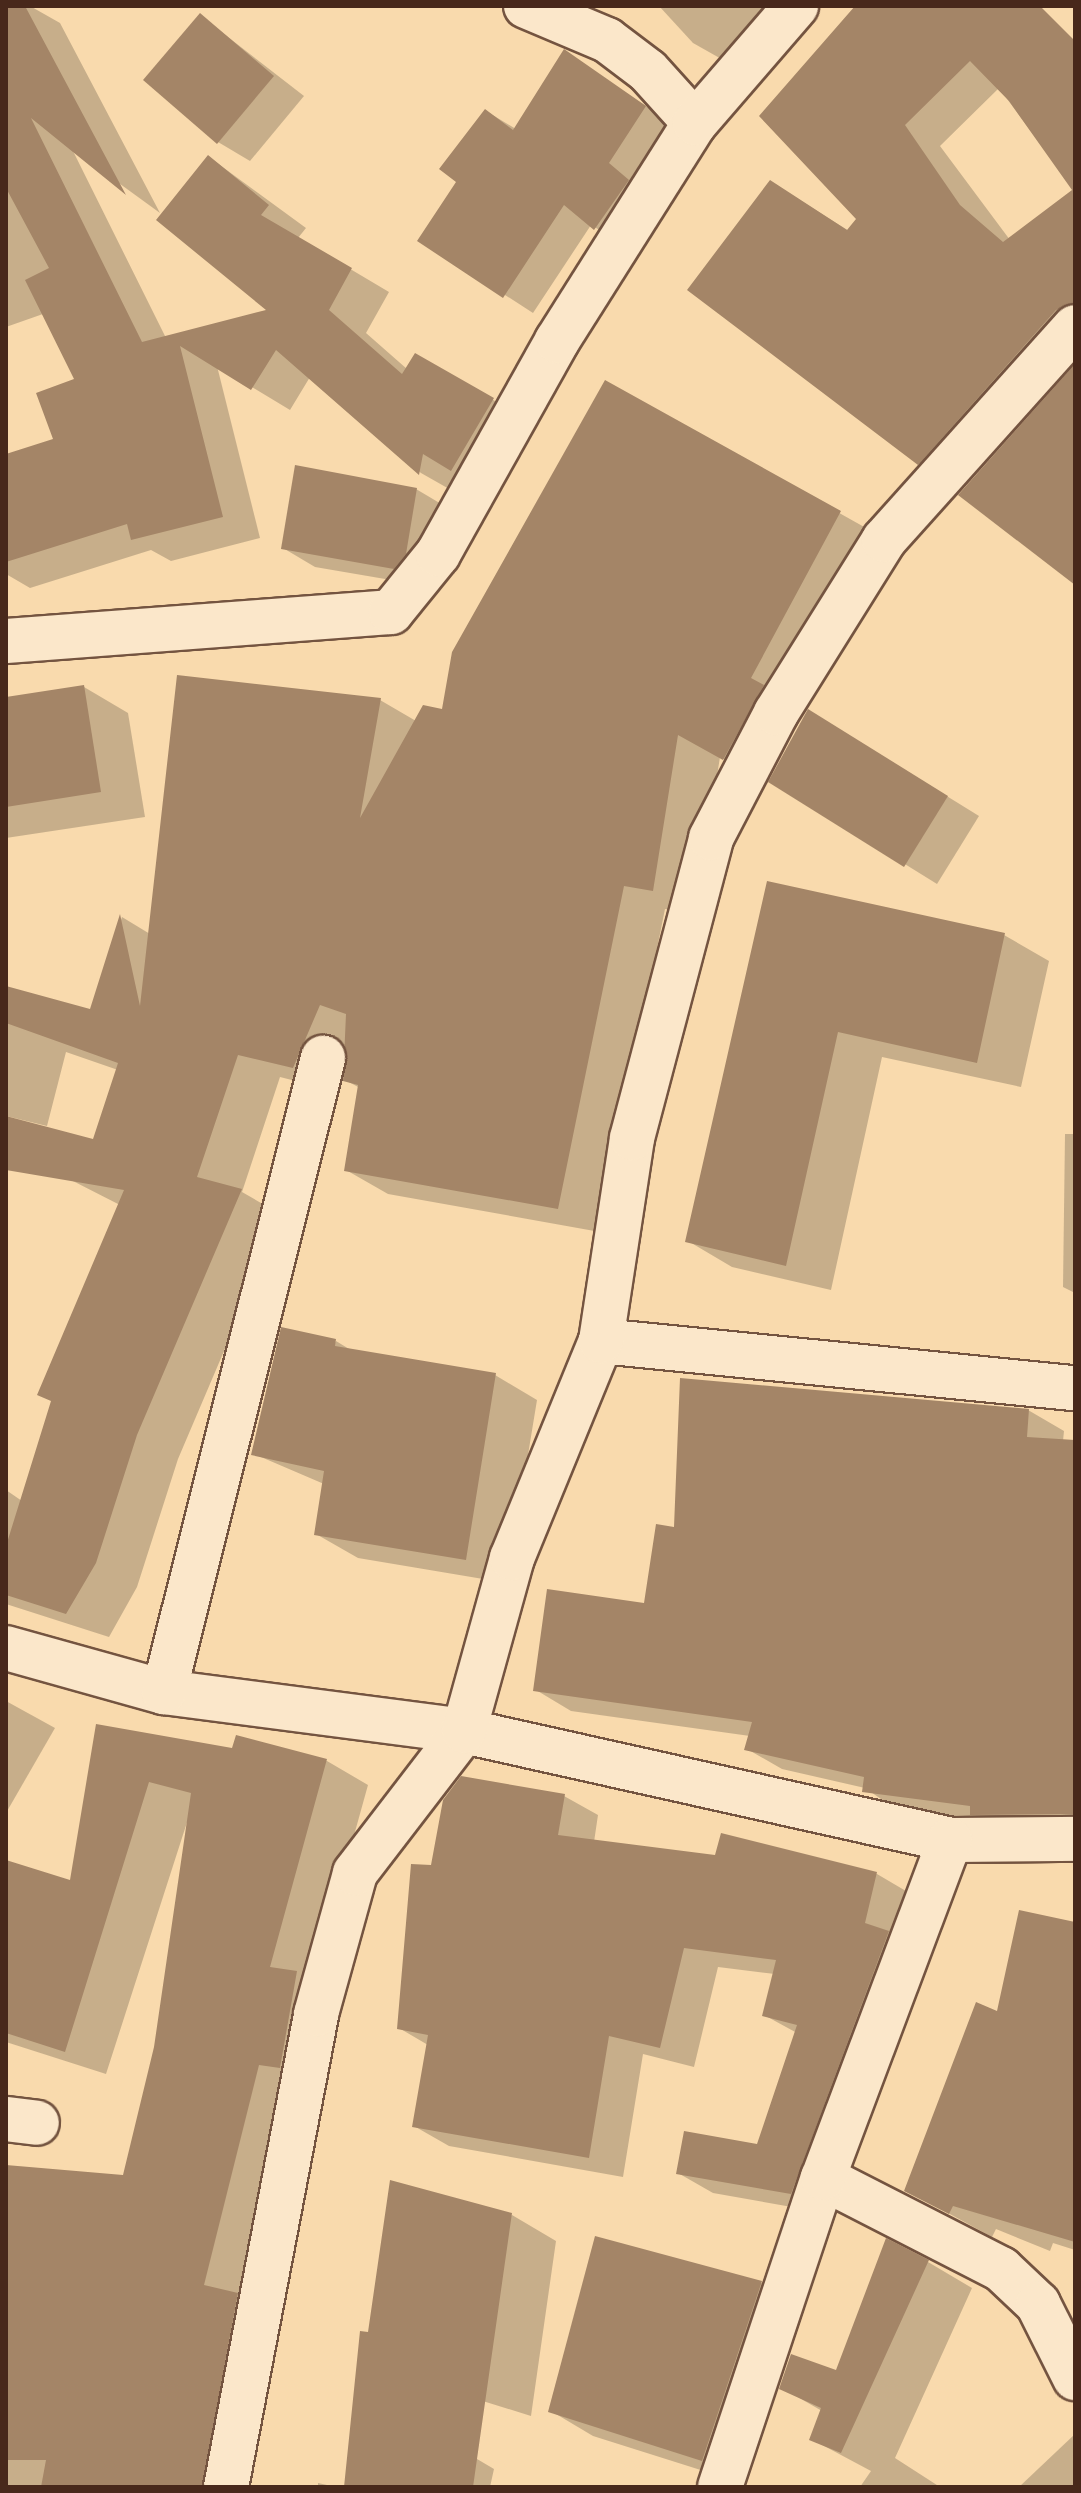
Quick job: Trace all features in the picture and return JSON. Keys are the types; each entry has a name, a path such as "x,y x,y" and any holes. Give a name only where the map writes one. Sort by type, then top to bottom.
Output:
{"street":[{"path":"526,6 607,40 648,71 695,123"},
{"path":"6,641 391,612 438,554 557,341 695,123 796,6"},
{"path":"226,2487 316,2014 355,1873 464,1731 512,1558 601,1341 632,1138 711,838 776,713 884,540 1075,327"},
{"path":"164,1692 323,1058"},
{"path":"601,1341 1075,1388"},
{"path":"6,1648 164,1692 464,1731 950,1840 1075,1839"},
{"path":"720,2487 823,2178 950,1840"},
{"path":"823,2178 1001,2269 1038,2304 1075,2378"}],"building":[{"path":"6,6 25,6 126,195 31,118 142,342 266,310 156,220 208,155 269,205 261,215 352,268 329,310 402,374 415,353 494,398 451,471 423,454 419,475 276,350 251,390 180,346 223,517 131,540 127,524 6,562 6,454 53,439 36,393 74,379 25,280 49,268 6,188"},
{"path":"855,6 1040,6 1075,41 1075,303 1056,310 918,465 687,290 770,180 847,230 856,219 759,116","holes":["970,61 1009,101 1072,190 1003,242 960,205 905,125"]},
{"path":"200,13 274,76 217,144 143,80"},
{"path":"564,49 646,106 609,163 629,180 594,230 564,205 503,298 417,241 456,182 439,169 485,109 513,130"},
{"path":"1075,364 1075,585 958,495"},
{"path":"605,380 841,511 751,678 764,685 723,760 678,735 653,891 624,886 558,1209 344,1171 358,1085 343,1081 346,1014 320,1005 293,1068 238,1055 197,1177 242,1189 137,1435 96,1563 66,1614 6,1595 6,1546 51,1401 37,1395 124,1190 6,1170 6,1116 93,1139 118,1063 6,1023 6,986 90,1009 120,914 140,1006 177,675 381,698 360,818 423,705 442,709 452,652"},
{"path":"295,465 417,488 406,554 394,569 281,549"},
{"path":"84,685 101,792 6,807 6,697"},
{"path":"808,709 948,796 904,867 768,782"},
{"path":"767,881 1005,933 977,1063 838,1032 786,1266 685,1242"},
{"path":"281,1327 336,1339 335,1346 496,1373 466,1560 314,1535 324,1471 251,1455"},
{"path":"680,1378 1029,1409 1027,1437 1075,1440 1075,1814 970,1815 970,1806 862,1792 864,1777 744,1750 752,1722 533,1691 547,1589 644,1603 656,1524 674,1527"},
{"path":"96,1724 232,1748 236,1735 327,1759 270,1967 297,1971 280,2068 259,2065 204,2285 238,2293 202,2487 41,2487 46,2460 6,2460 6,2165 123,2175 154,2047 191,1793 149,1782 65,2052 6,2033 6,1860 70,1880"},
{"path":"461,1776 565,1794 558,1835 715,1855 721,1833 877,1872 865,1923 889,1931 791,2194 676,2174 684,2131 757,2144 797,2025 762,2016 776,1960 684,1948 660,2048 609,2036 589,2158 412,2127 428,2035 397,2029 411,1864 431,1865 443,1800"},
{"path":"1019,1910 1075,1922 1075,2242 953,2206 949,2214 904,2191 976,2002 997,2011"},
{"path":"390,2180 512,2213 473,2487 344,2487 360,2331 368,2332"},
{"path":"595,2236 762,2281 702,2461 548,2412"},
{"path":"886,2238 929,2260 841,2453 809,2440 821,2408 779,2389 791,2354 836,2370"}]}
